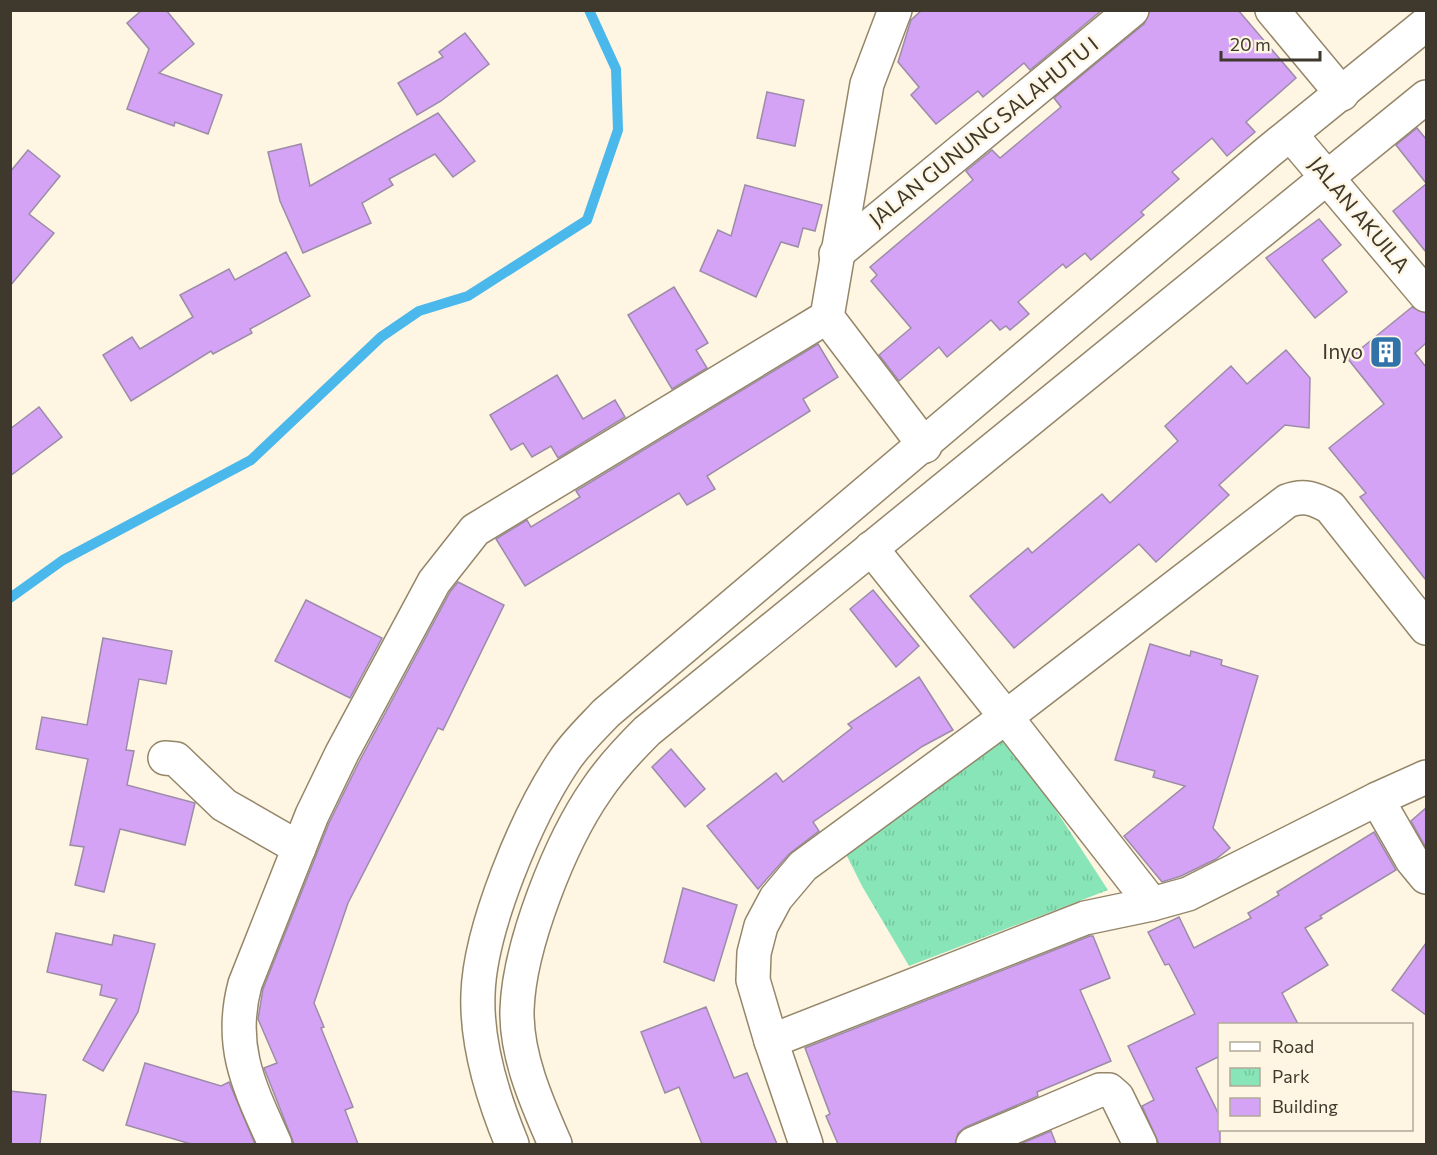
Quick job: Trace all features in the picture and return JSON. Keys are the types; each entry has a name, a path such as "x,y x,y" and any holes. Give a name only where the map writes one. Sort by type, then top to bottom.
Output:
{"street":[{"path":"896,10 867,84 827,317 925,446"},
{"name":"JALAN GUNUNG SALAHUTU I","path":"836,254 1132,10"},
{"path":"1272,10 1342,94"},
{"path":"512,1144 498,1111 484,1054 478,994 490,924 537,807 564,760 606,713 1291,135 1426,24"},
{"path":"555,1144 535,1096 523,1054 517,1011 522,964 537,915 573,830 596,789 647,731 1426,97"},
{"name":"JALAN AKUILA","path":"1291,135 1426,295"},
{"path":"275,1144 241,1060 238,1034 239,1007 245,984 298,848 342,753 434,582 475,531 827,317"},
{"path":"806,1144 753,980 754,953 761,926 776,898 803,866 1006,717 1295,497 1316,500 1330,507 1426,628"},
{"path":"871,548 1152,904"},
{"path":"778,567 807,601"},
{"path":"165,758 176,759 224,805 298,848"},
{"path":"771,1041 1084,918 1188,894 1426,777"},
{"path":"1377,800 1412,860 1426,877"},
{"path":"973,1144 1100,1090 1109,1090 1118,1097 1140,1144"}],"green space":[{"path":"1001,726 1108,890 909,966 862,886 843,848"}],"building":[{"path":"142,10 166,10 194,44 159,73 222,95 208,134 175,122 174,126 127,109 149,49 127,23"},
{"path":"922,10 1102,10 1030,70 1024,63 983,97 978,91 936,124 911,95 919,87 898,62 911,20"},
{"path":"1150,10 1238,10 1296,78 1246,122 1255,132 1227,156 1212,138 1172,172 1179,179 1141,212 1144,215 1091,260 1085,253 1066,268 1063,264 1018,302 1029,314 1010,330 1006,326 1000,330 991,320 947,357 939,347 899,381 879,355 911,328 871,281 877,275 870,267 973,180 966,171 992,150 1000,158 1061,107 1054,98 1144,24"},
{"path":"465,33 489,64 441,101 417,115 398,83 443,57 439,52"},
{"path":"767,92 804,100 795,146 757,138"},
{"path":"438,113 475,161 453,177 435,154 389,179 393,185 362,203 371,223 303,253 280,201 268,152 301,144 310,186"},
{"path":"1417,128 1426,139 1426,183 1396,145"},
{"path":"28,150 60,176 29,214 54,233 10,286 10,172"},
{"path":"1426,184 1426,252 1393,211"},
{"path":"745,185 822,205 815,231 803,228 798,247 781,242 756,297 700,271 718,230 731,236"},
{"path":"1319,219 1341,245 1322,260 1347,292 1315,318 1266,258"},
{"path":"286,252 310,296 250,329 252,333 213,354 211,351 131,401 103,355 132,337 140,349 193,317 180,295 229,269 235,280"},
{"path":"674,287 708,343 696,350 707,368 672,389 628,315"},
{"path":"1412,307 1426,313 1426,343 1415,353 1426,367 1426,580 1360,497 1366,493 1329,448 1384,404 1348,359"},
{"path":"818,344 838,377 803,399 810,411 707,476 715,489 687,505 679,493 525,586 496,539 527,520 531,527 580,497 576,491"},
{"path":"1286,350 1310,378 1309,428 1285,425 1219,485 1229,495 1156,562 1139,544 1014,648 970,596 1028,548 1032,553 1102,494 1110,503 1178,441 1165,426 1231,366 1247,384"},
{"path":"557,375 583,419 615,400 625,417 558,458 551,446 532,457 523,443 511,450 490,415"},
{"path":"39,407 62,437 10,476 10,429"},
{"path":"458,582 504,605 443,730 438,728 348,903 314,1003 324,1027 321,1028 353,1107 345,1110 358,1144 294,1144 264,1068 277,1063 258,1019 263,989 329,823 359,762 450,592"},
{"path":"873,590 919,646 896,667 850,609"},
{"path":"306,600 382,638 350,698 275,661"},
{"path":"103,638 172,651 166,684 139,679 126,750 134,751 127,785 195,803 185,845 120,829 104,892 75,885 84,847 70,845 88,759 36,749 42,717 87,725"},
{"path":"1150,644 1190,656 1191,651 1222,660 1221,665 1258,676 1213,828 1230,848 1216,859 1181,876 1162,882 1124,836 1185,786 1153,777 1155,771 1115,760"},
{"path":"919,677 953,730 923,746 813,822 819,831 789,854 758,889 707,826 776,773 783,782 852,728 848,724"},
{"path":"671,749 705,789 685,807 652,767"},
{"path":"1426,808 1426,848 1411,821"},
{"path":"1374,832 1396,870 1320,916 1322,918 1305,928 1328,965 1282,993 1297,1023 1218,1023 1218,1057 1196,1068 1218,1113 1220,1144 1159,1144 1142,1106 1154,1100 1128,1046 1195,1014 1169,964 1165,965 1148,932 1179,917 1194,948 1251,918 1248,913 1279,895 1277,892"},
{"path":"683,888 737,905 714,981 664,962"},
{"path":"56,933 112,945 114,935 155,944 138,1012 103,1071 83,1060 117,999 100,995 102,985 47,972"},
{"path":"1093,936 1110,978 1080,990 1111,1061 1037,1092 1038,1096 966,1127 958,1133 955,1144 838,1144 826,1116 830,1114 805,1048"},
{"path":"1426,943 1426,1015 1392,990"},
{"path":"706,1007 734,1078 747,1073 777,1144 702,1144 679,1087 665,1093 641,1032"},
{"path":"145,1063 221,1086 229,1082 255,1144 191,1144 126,1125"},
{"path":"10,1091 46,1095 40,1144 10,1144"},
{"path":"1051,1131 1056,1144 1020,1144"}],"waterway":[{"path":"10,598 63,560 251,460 381,337 419,311 468,296 587,220 618,130 616,69 589,10"}],"place":[{"name":"Inyo","path":"1386,352"}]}
